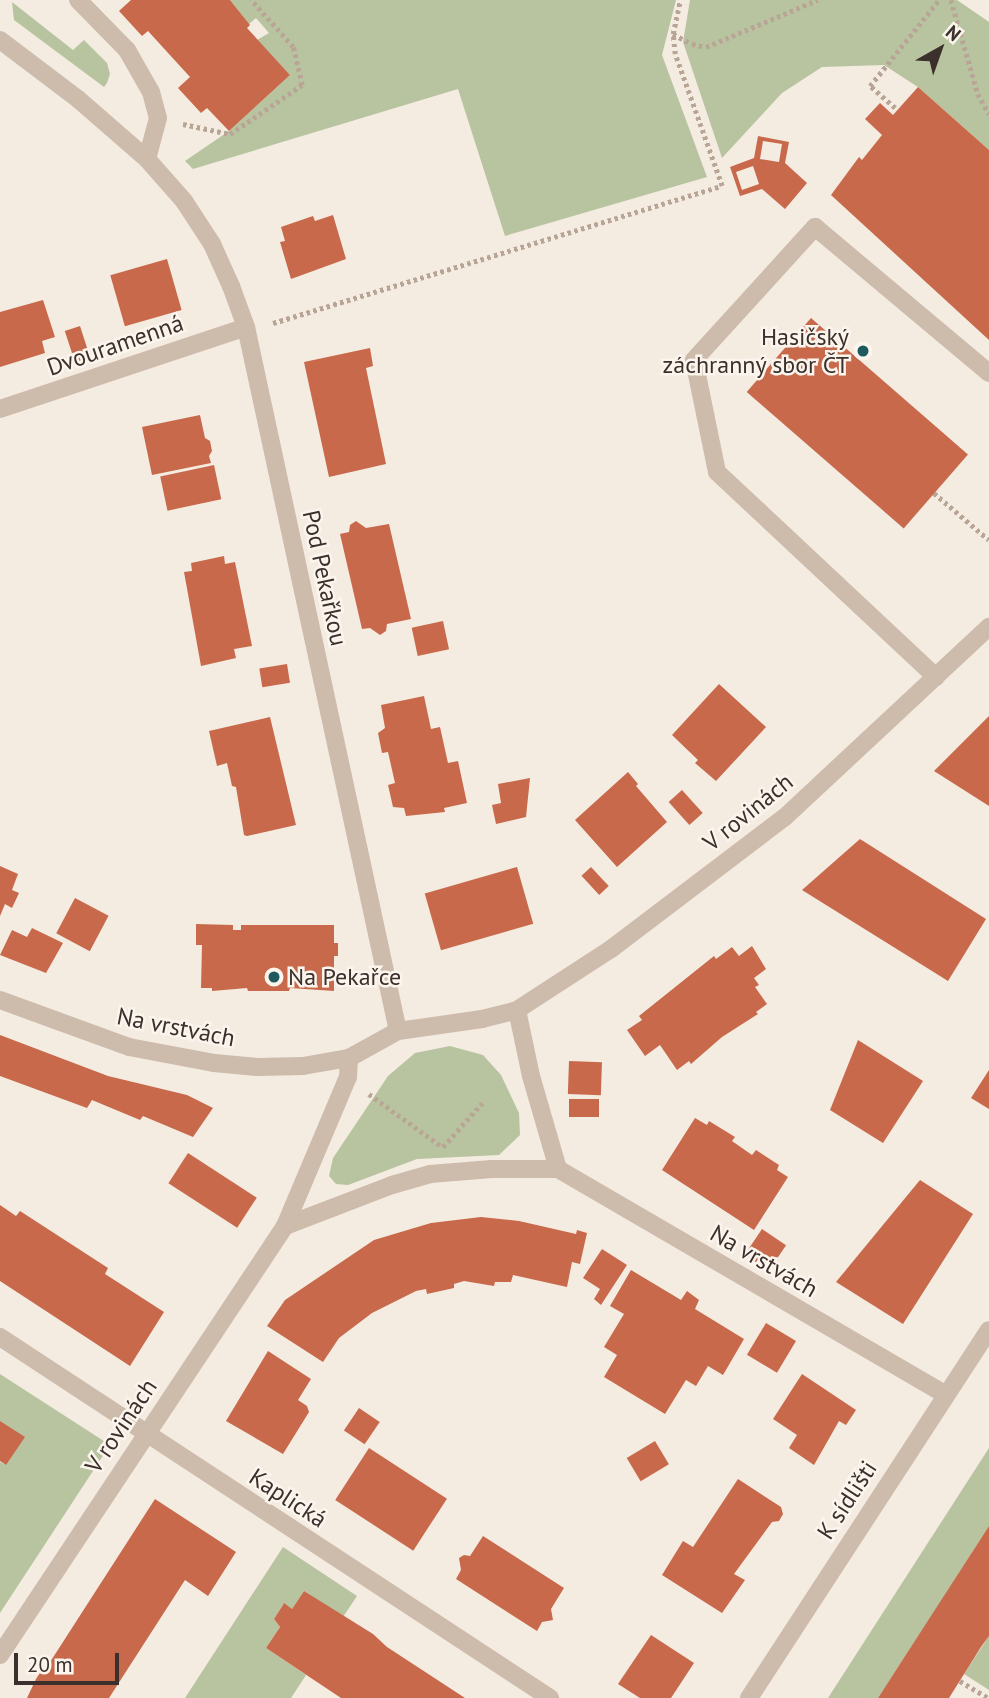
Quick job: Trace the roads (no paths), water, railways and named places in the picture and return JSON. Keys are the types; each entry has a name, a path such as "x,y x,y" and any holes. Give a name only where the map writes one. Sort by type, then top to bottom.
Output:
{"street":[{"path":"78,0 127,50 151,92 158,118 147,159"},
{"name":"Pod Pekařkou","path":"0,40 78,99 147,159 184,201 212,244 246,327 398,1031"},
{"path":"936,677 717,472 694,360 815,227 989,373"},
{"name":"Dvouramenná","path":"0,409 246,327"},
{"name":"V rovinách","path":"0,1656 285,1226 345,1085 349,1058 398,1031 482,1019 517,1010 611,949 785,817 989,628"},
{"name":"Na vrstvách","path":"0,1000 129,1047 214,1063 303,1066 349,1058"},
{"path":"285,1226 392,1185 430,1174 558,1169 531,1076 517,1010"},
{"name":"Na vrstvách","path":"558,1169 945,1394"},
{"name":"K sídlišti","path":"749,1698 945,1394 989,1331"},
{"name":"Kaplická","path":"0,1337 550,1698"}],"place":[{"name":"Hasičský záchranný sbor ČT","path":"863,351"},
{"name":"Na Pekařce","path":"274,977"}]}
